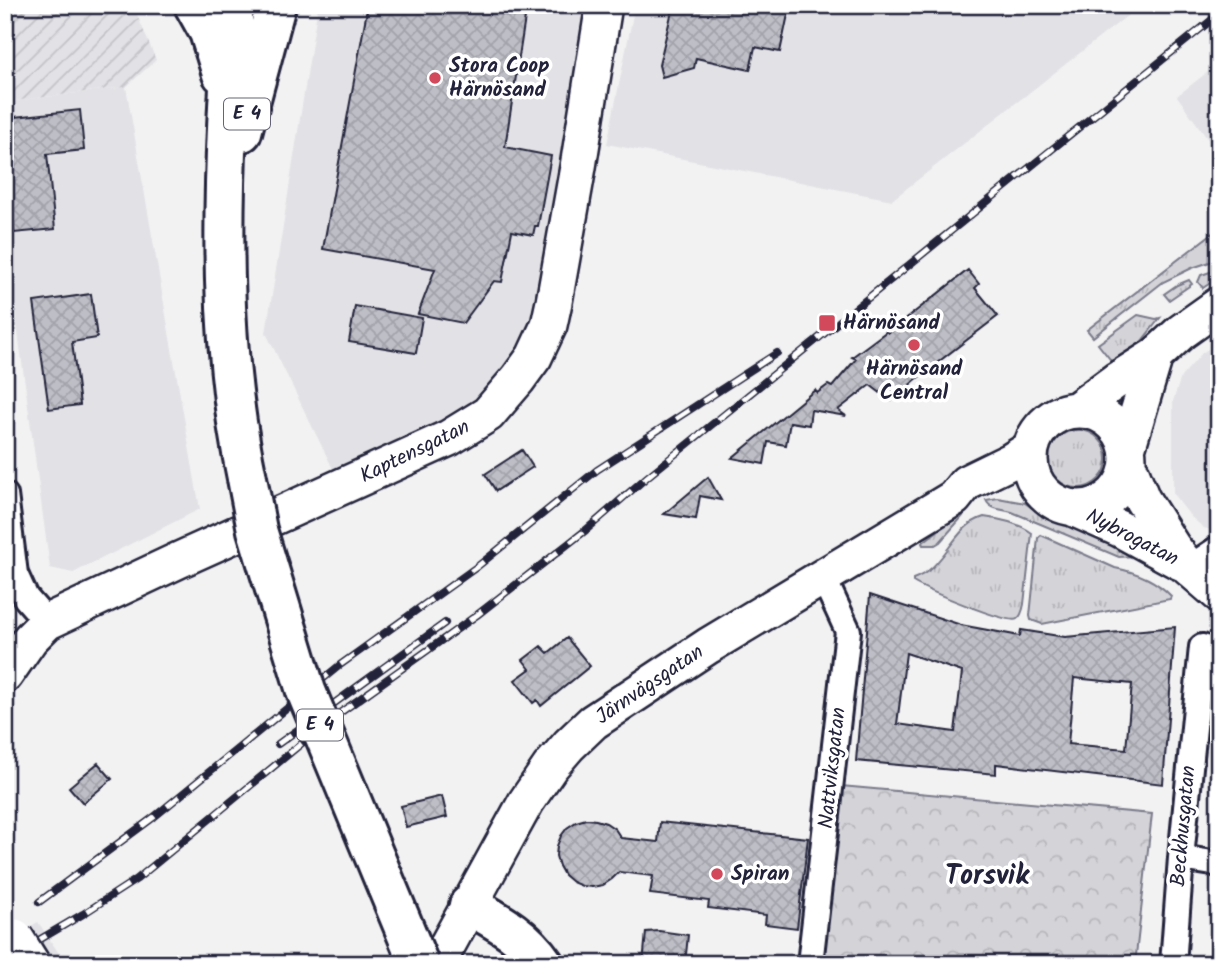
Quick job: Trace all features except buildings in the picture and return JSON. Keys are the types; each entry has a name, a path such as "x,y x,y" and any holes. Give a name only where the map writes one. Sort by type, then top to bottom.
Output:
{"highway":[{"name":"E 4","path":"194,5 215,47 228,97"},
{"name":"E 4","path":"234,5 228,97 224,254 231,381 240,446 257,530 306,691 419,964"},
{"name":"E 4","path":"224,201 276,5"},
{"path":"469,905 526,942 544,964"}],"main road":[{"name":"Kaptensgatan","path":"5,675 30,639 47,622 449,438 488,414 534,357 549,325 604,5"},
{"path":"1076,410 1156,356 1181,332 1219,305"},
{"path":"1128,456 1122,436 1114,424 1090,411 1076,410 1060,413 1046,421 1036,434 1030,449 1029,465 1038,488 1061,505 1075,509 1090,507 1104,501 1116,491 1124,479 1156,356"},
{"name":"Järnvägsgatan","path":"437,964 526,802 550,767 593,722 708,646 954,498 966,483 1012,461 1030,449"},
{"name":"Nybrogatan","path":"1128,456 1142,499 1173,548 1189,568 1219,594"},
{"name":"Järnvägsgatan","path":"954,498 1016,488 1038,488"},
{"name":"Nybrogatan","path":"1075,509 1120,528 1189,568"}],"street":[{"path":"5,495 15,575 26,598 47,622"},
{"path":"1189,568 1219,548"},
{"name":"Nattviksgatan","path":"810,964 848,631 823,577"},
{"name":"Beckhusgatan","path":"1173,964 1202,647"},
{"path":"1181,858 1219,864"}],"shaded area":[{"path":"5,5 133,5 156,60 126,87 5,102"},
{"path":"318,5 587,5 530,324 483,400 334,471 266,333"},
{"path":"635,5 1141,5 892,200 607,144"},
{"path":"1219,63 1219,155 1177,96"},
{"path":"126,87 200,509 73,573 50,568 5,237 5,102"},
{"path":"1219,342 1219,528 1214,531 1204,528 1191,517 1173,494 1173,401 1181,377 1202,353"},
{"path":"38,922 66,964 5,964 5,941"}],"green space":[{"path":"1219,228 1219,259 1163,282 1093,337 1087,330"},
{"path":"1219,269 1219,277 1203,288 1198,282 1201,275"},
{"path":"1189,280 1192,284 1169,300 1164,294 1177,285"},
{"path":"1138,315 1160,318 1117,368 1098,344"},
{"path":"1078,430 1099,438 1107,459 1099,480 1078,488 1057,480 1049,459 1057,438"},
{"path":"998,498 1025,503 1044,516 1116,541 1137,556 1119,557 1012,512 993,507 986,500"},
{"path":"962,512 963,516 940,542 923,545 922,543"},
{"path":"984,517 1009,522 1032,533 1024,604 1017,619 983,612 913,582 913,579 935,564 960,533"},
{"path":"1041,535 1115,568 1145,577 1165,590 1171,596 1170,599 1042,624 1031,620 1038,538"},
{"path":"841,786 1152,814 1135,964 821,964"}],"railway":[{"path":"5,960 137,879 330,720 477,615 586,530 647,477 1219,14"},
{"path":"39,902 154,817 340,665 478,566 597,470 777,353"},
{"path":"278,744 445,623"}],"place":[{"name":"Stora Coop Härnösand","path":"435,78"},
{"name":"Härnösand","path":"827,323"},
{"name":"Härnösand Central","path":"914,345"},
{"name":"Spiran","path":"717,874"}],"district":[{"name":"Torsvik","path":"987,876"}]}
